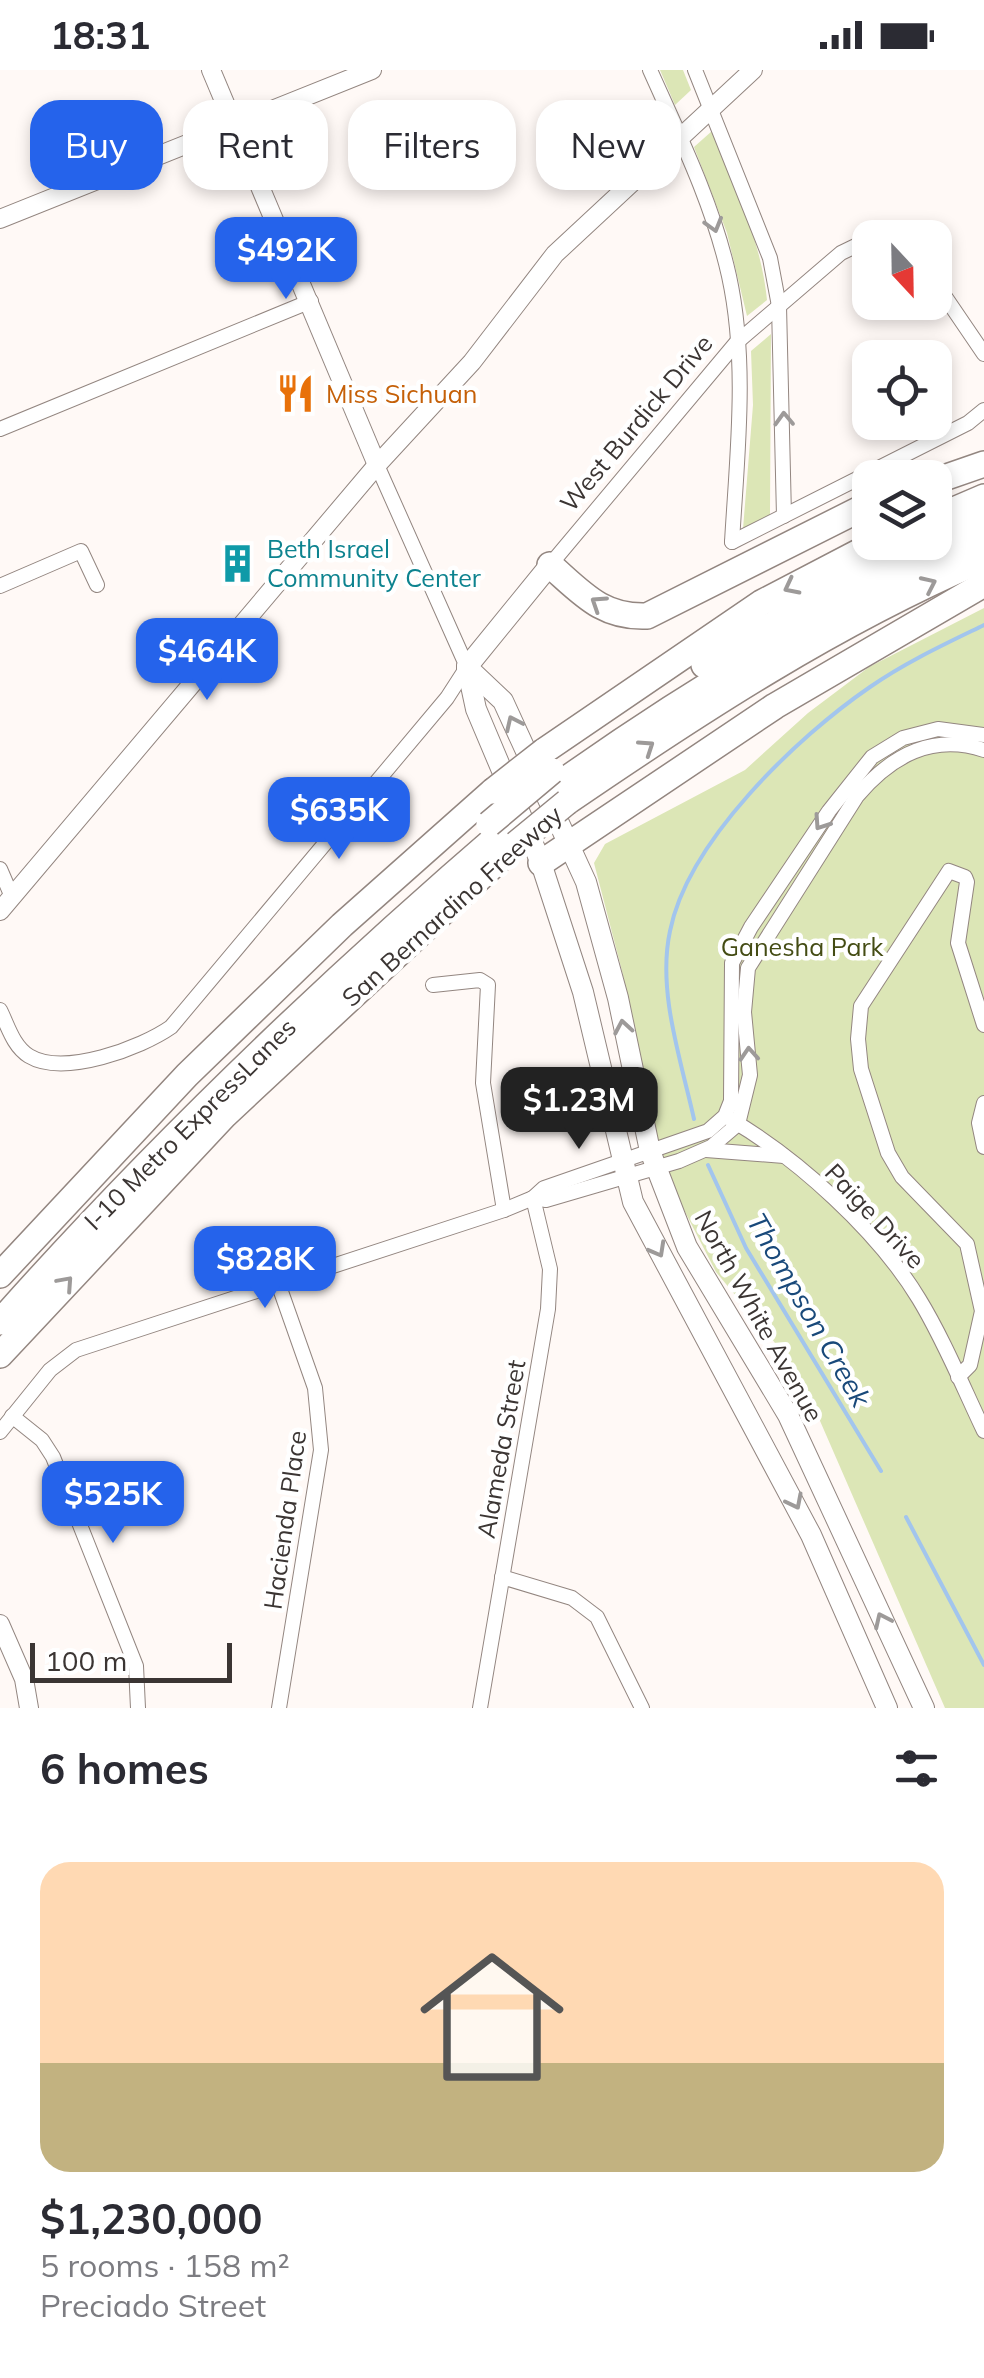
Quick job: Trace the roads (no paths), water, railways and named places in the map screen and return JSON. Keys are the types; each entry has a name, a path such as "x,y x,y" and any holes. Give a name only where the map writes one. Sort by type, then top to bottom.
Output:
{"highway":[{"path":"952,475 984,464"},
{"path":"952,511 984,497"},
{"path":"550,565 594,603 621,618 647,616 852,513"},
{"path":"952,532 984,518"},
{"path":"555,777 778,639 984,536"},
{"name":"San Bernardino Freeway","path":"0,1355 226,1115 555,777 760,603 852,555"},
{"path":"555,777 742,640 893,560"},
{"name":"San Bernardino Freeway","path":"0,1275 186,1076 342,925 493,791 555,777 687,720 898,598 984,560"},
{"path":"541,862 775,706 984,584"},
{"name":"I-10 Metro ExpressLanes","path":"0,1298 119,1170 292,998 440,862 505,831"},
{"name":"I-10 Metro ExpressLanes","path":"0,1322 203,1107 376,940 505,831"}],"main road":[{"name":"West Burdick Drive","path":"467,667 550,565"},
{"name":"North White Avenue","path":"467,667 503,701 586,882 618,998 652,1159 687,1247 788,1415 924,1708"},
{"path":"467,667 476,709 541,862 583,992 633,1202 811,1535 887,1708"}],"street":[{"path":"211,70 224,100"},
{"path":"296,100 372,70"},
{"path":"650,70 663,100"},
{"path":"695,70 770,258 779,306 784,516"},
{"path":"681,137 753,70"},
{"path":"681,140 704,194 729,278 741,394 732,542 968,424 984,410"},
{"path":"0,220 183,145"},
{"path":"0,1010 17,1046 46,1061 98,1058 125,1050 171,1027 447,698 467,667 263,190"},
{"path":"6,904 377,464 472,362 556,254 624,190"},
{"name":"West Burdick Drive","path":"550,565 736,343 840,253 852,248"},
{"path":"0,430 311,302"},
{"path":"952,307 984,354"},
{"path":"0,586 81,551 97,585"},
{"path":"731,1120 732,963 751,927 829,810 872,757 903,738 938,728 984,735"},
{"path":"705,1150 731,1120 750,1075 744,1012 753,956 857,796 888,763 915,751 948,742 984,750"},
{"path":"0,869 6,904"},
{"path":"958,1377 970,1365 982,1312 967,1244 902,1177 888,1153 862,1069 858,1038 861,1006 949,872 964,876 967,882 958,944 984,1026"},
{"path":"433,985 480,980 488,985 483,1082 504,1210"},
{"path":"984,1103 979,1123 984,1148"},
{"path":"0,1432 50,1370 76,1350 504,1210 533,1198 544,1188 652,1159 731,1120"},
{"name":"Paige Drive","path":"731,1120 785,1156 880,1248 909,1285 984,1431"},
{"path":"652,1159 705,1150 785,1156"},
{"name":"Alameda Street","path":"480,1708 548,1309 550,1269 533,1198"},
{"name":"Hacienda Place","path":"278,1283 322,1420 321,1450 279,1708"},
{"path":"12,1416 42,1440 52,1457 136,1666 138,1708"},
{"path":"502,1578 572,1598 596,1616 642,1708"},
{"path":"0,1624 24,1678 29,1708"}],"waterway":[{"path":"694,1119 672,1025 666,977 670,931 681,897 699,862 749,794 841,708 884,678 984,625"},
{"name":"Thompson Creek","path":"708,1165 746,1248 881,1471"},
{"name":"Thompson Creek","path":"906,1517 984,1665"}],"place":[{"name":"Miss Sichuan","path":"296,394"},
{"name":"Beth Israel Community Center","path":"237,563"}],"park label":[{"name":"Ganesha Park","path":"802,947"}]}
